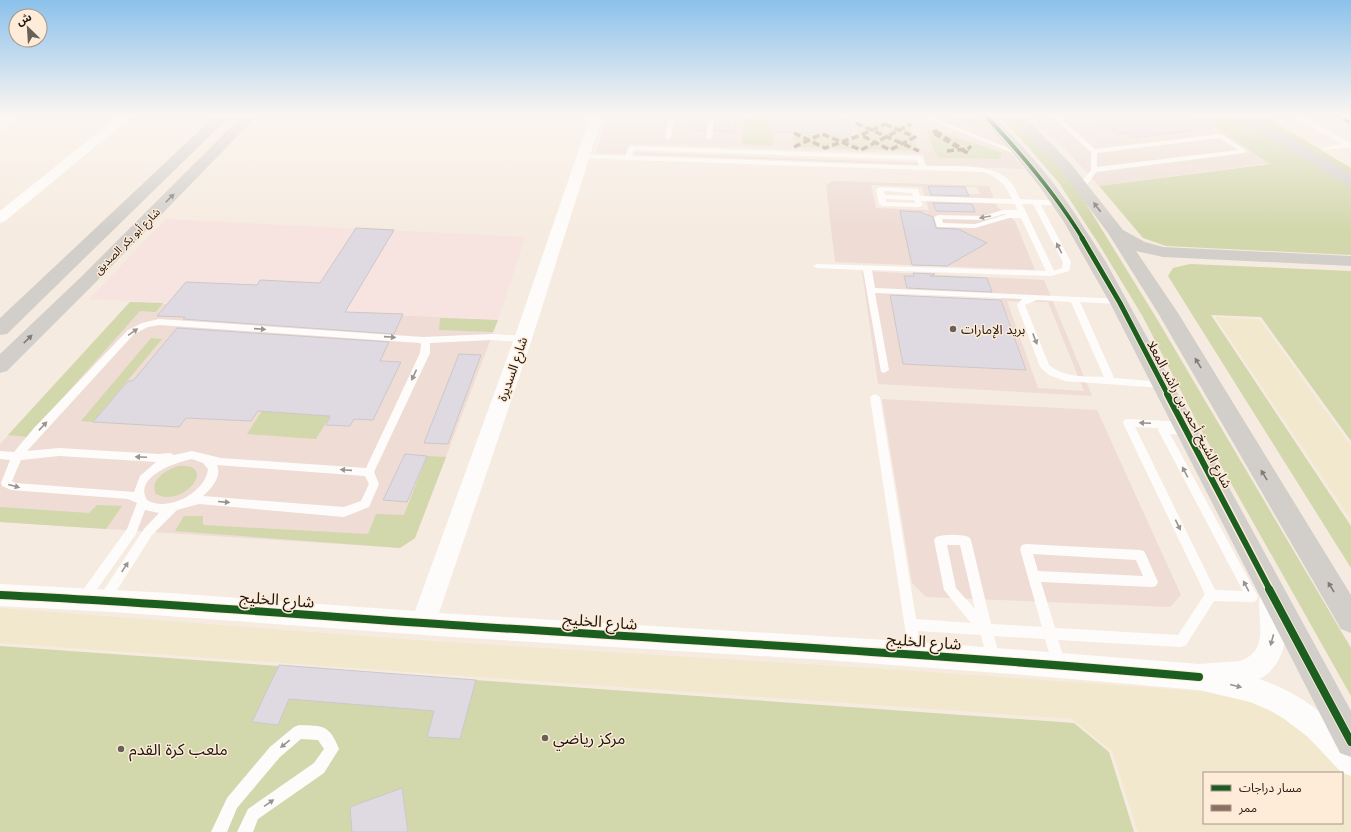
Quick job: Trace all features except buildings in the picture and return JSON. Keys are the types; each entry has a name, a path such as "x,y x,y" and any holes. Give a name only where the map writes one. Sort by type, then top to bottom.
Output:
{"street":[{"path":"0,218 81,153"},
{"name":"شارع أبو بكر الصديق","path":"0,329 185,153"},
{"name":"شارع أبو بكر الصديق","path":"0,366 87,281 214,153"},
{"name":"شارع السديرة","path":"423,623 523,339 585,153"},
{"path":"1052,153 1082,187 1115,231 1144,275 1351,620"},
{"path":"1304,153 1351,181"},
{"path":"1332,153 1344,160"},
{"name":"شارع الشيخ أحمد بن راشد المعلا","path":"1020,154 1047,184 1062,205 1119,301 1351,742"},
{"path":"87,281 69,286 60,284 65,277 116,228 151,185"},
{"path":"1115,231 1139,246 1163,252 1351,261"},
{"path":"1144,275 1146,267 1151,261 1164,258 1351,265"},
{"name":"شارع الخليج","path":"1199,677 1245,672 1264,661 1274,639 1274,613 1270,588"},
{"name":"شارع الخليج","path":"0,595 94,599 423,623 992,659 1199,677 1250,689 1283,702 1320,728 1351,762"}],"lane":[{"path":"628,158 630,153"},
{"path":"770,153 920,158 923,169"},
{"path":"1082,187 1094,170 1094,153"},
{"path":"1094,170 1230,153"},
{"path":"584,156 983,170 995,173 1010,186 1051,274"},
{"path":"882,197 1062,205"},
{"path":"817,266 1051,274 1063,272 1067,266 1037,204"},
{"path":"1003,212 1024,214 1009,216 974,226 940,225 938,217 984,218 1003,212"},
{"path":"867,268 884,370"},
{"path":"871,290 1119,301"},
{"path":"1036,298 1025,301 1021,304 1045,367 1052,373 1065,378 1162,385"},
{"path":"1074,300 1110,381"},
{"path":"202,457 210,461 213,468 212,477 207,486 198,495 186,502 160,509 150,507 141,500 128,495 15,487 6,483 18,456 38,431 131,332 145,325 159,322 423,340 492,337 523,339"},
{"path":"186,502 199,500 344,512 365,504 374,484 369,472 425,353 426,343 423,340"},
{"path":"876,397 915,654"},
{"path":"1185,429 1128,423 1211,595"},
{"path":"1185,429 1163,430 1252,597 1211,595"},
{"path":"0,455 18,456 59,452 160,458 192,455 221,462 369,472"},
{"path":"94,599 132,531 141,500 140,487 146,476 155,468 180,456"},
{"path":"94,599 148,532 172,507"},
{"path":"986,630 950,590 940,540 965,540 986,630 992,659"},
{"path":"1033,576 1152,582 1140,555 1026,549 1033,576 1050,634 1060,664"},
{"path":"911,625 1181,641 1211,595"},
{"path":"219,832 232,803 275,752 300,732 322,733 332,749 319,768 253,814 245,832"}],"shaded area":[{"path":"596,153 650,153 925,163 923,154 889,153 938,153 940,158 998,159 1002,156 1001,153 1011,153 1024,169"},
{"path":"1069,153 1255,153 1271,163 1099,186"},
{"path":"833,181 989,186 997,207 1015,221 1035,270 835,262 826,185","holes":["871,185 922,187 929,210 876,208","928,186 977,187 980,194 930,193","933,203 972,204 974,212 935,211","900,211 927,212 935,233 981,246 975,250 908,247"]},
{"path":"166,219 525,237 498,320 89,299"},
{"path":"862,271 1044,280 1092,396 878,384","holes":["905,276 987,278 991,288 907,286","889,294 1001,298 1026,369 904,364","1007,301 1048,302 1084,391 1038,388"]},
{"path":"130,302 498,320 415,538 400,548 0,522 0,444"},
{"path":"882,399 1097,410 1181,595 1170,607 926,597 912,583"}],"green space":[{"path":"935,153 1001,153 1002,156 998,159 939,158"},
{"path":"1033,153 1046,153 1072,181 1157,319 1351,648 1351,696 1201,430 1143,317 1100,246 1059,183"},
{"path":"1253,153 1300,153 1351,184 1351,255 1166,246 1143,238 1099,186 1270,164"},
{"path":"1313,153 1326,153 1351,168 1351,176"},
{"path":"1190,264 1351,271 1351,441 1261,317 1211,315 1351,526 1351,568 1168,276 1173,268"},
{"path":"130,302 163,303 156,312 140,311 28,437 8,435"},
{"path":"440,318 498,320 493,332 439,330"},
{"path":"151,338 162,339 93,422 81,421"},
{"path":"262,411 330,416 316,439 247,434"},
{"path":"427,456 446,457 415,538 400,548 175,531 184,516 203,516 203,525 368,534 376,514 404,515"},
{"path":"178,466 190,467 196,471 197,477 193,484 186,491 177,496 166,497 156,494 154,489 155,484 160,476"},
{"path":"97,505 122,506 106,529 0,522 0,507 89,513"},
{"name":"مركز رياضي","path":"0,646 1074,723 1109,752 1134,832 0,832"}],"sand":[{"path":"1215,317 1259,319 1351,446 1351,520"},
{"path":"0,608 417,640 918,671 1226,693 1276,707 1342,760 1351,776 1351,832 1138,832 1112,751 1072,719 0,643"}],"marked path":[{"path":"967,153 969,154 967,153"}],"cycle path":[{"path":"1020,153 1046,184 1097,262 1351,742"},
{"path":"0,595 226,608 452,625 826,648 1012,661 1199,677"}],"place":[{"name":"بريد الإمارات","path":"953,329"},
{"name":"مركز رياضي","path":"545,738"},
{"name":"ملعب كرة القدم","path":"121,749"}]}
